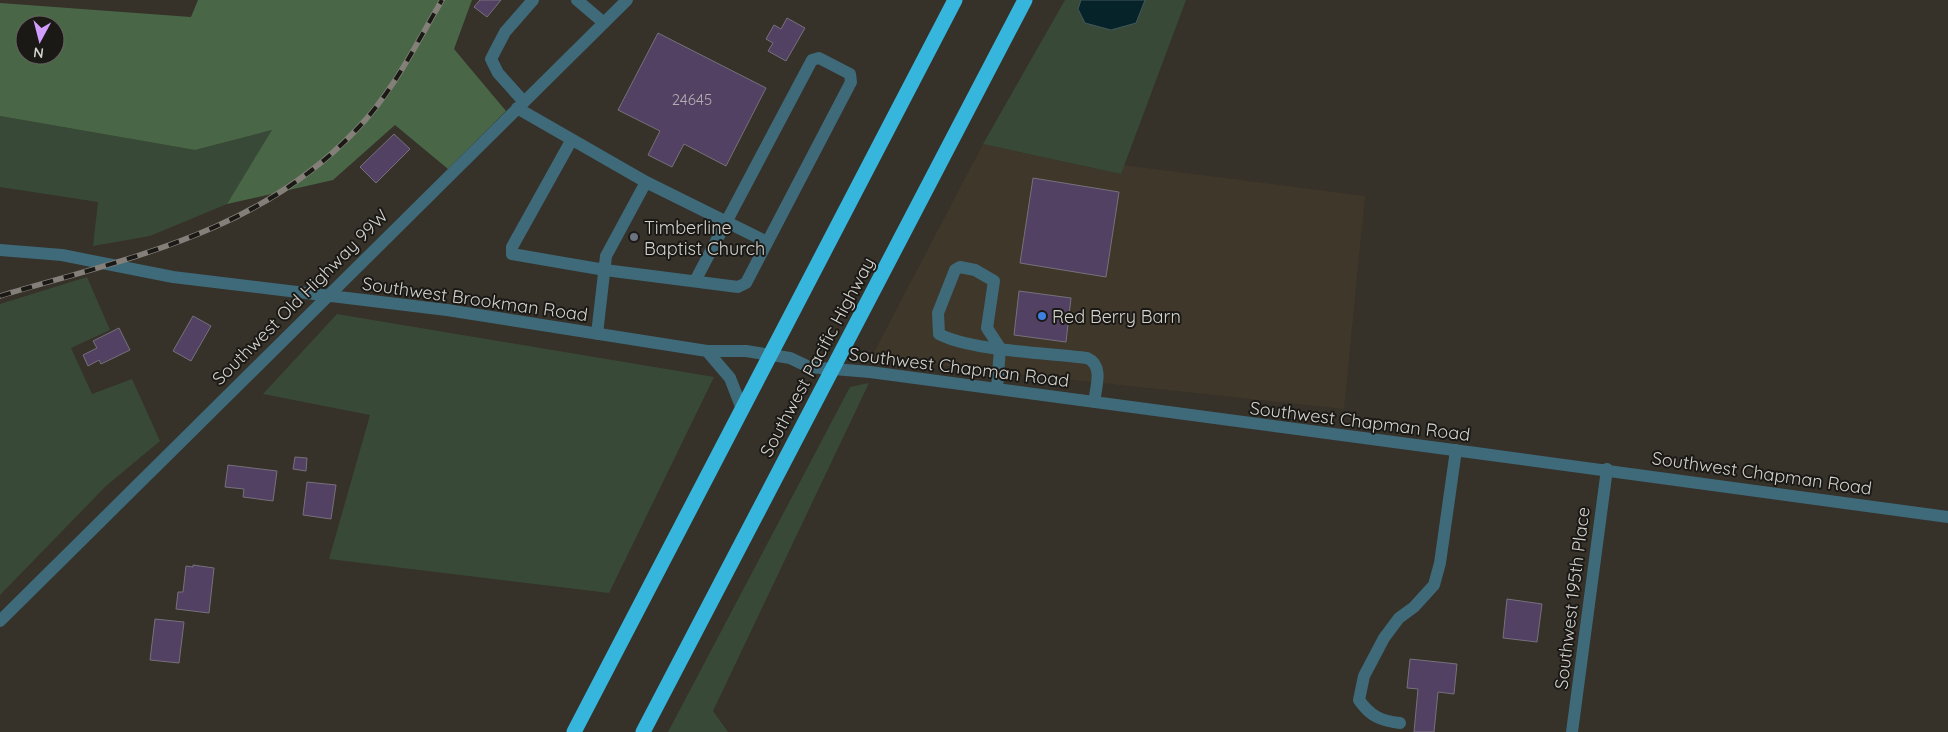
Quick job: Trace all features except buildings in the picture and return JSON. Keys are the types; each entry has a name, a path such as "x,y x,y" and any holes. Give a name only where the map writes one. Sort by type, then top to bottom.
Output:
{"highway":[{"path":"574,732 955,0"},
{"name":"Southwest Pacific Highway","path":"644,732 1025,0"}],"street":[{"path":"533,0 505,32 491,59 498,73 520,105 571,141 646,182 767,242"},
{"path":"577,0 604,23"},
{"name":"Southwest Old Highway 99W","path":"0,621 326,296 627,0"},
{"path":"571,141 512,247 512,254 605,270 695,282 738,287 746,283 851,82 850,74 820,58 812,60 695,282"},
{"path":"596,334 606,256 646,182"},
{"name":"Southwest Brookman Road","path":"0,250 62,255 173,276 448,310 707,350 746,351 770,355"},
{"path":"997,389 1000,348 987,328 994,281 975,270 960,266 955,270 938,313 939,334 954,342 1000,348 1087,358 1094,361 1098,367 1094,402"},
{"path":"707,350 730,378 742,409"},
{"name":"Southwest Chapman Road","path":"770,355 790,358 809,368 870,372 1607,469 1948,517"},
{"path":"1400,723 1386,721 1368,713 1359,700 1364,676 1384,638 1399,618 1414,607 1434,585 1440,564 1456,450"},
{"name":"Southwest 195th Place","path":"1572,732 1607,469"}],"shaded area":[{"path":"983,144 1121,174 1123,165 1365,196 1344,409 871,358"}],"green space":[{"path":"198,0 472,0 454,49 506,111 448,169 395,125 333,180 227,204 272,130 195,150 0,116 0,3 191,17"},
{"path":"1065,0 1186,0 1121,174 983,144"},
{"path":"0,116 195,150 273,130 227,204 150,236 93,246 98,202 0,187"},
{"path":"87,277 110,330 71,348 92,394 132,379 160,441 106,486 0,595 0,304"},
{"path":"337,314 714,377 609,593 329,559 370,415 263,394"},
{"path":"869,383 713,711 728,732 668,732 850,387"}],"water":[{"path":"1081,0 1145,0 1136,23 1111,30 1085,23 1078,9"}],"railway":[{"path":"0,296 97,268 191,237 236,217 278,193 319,164 370,115 393,84 442,0"}],"place":[{"name":"Timberline Baptist Church","path":"634,237"},
{"name":"Red Berry Barn","path":"1042,316"}]}
